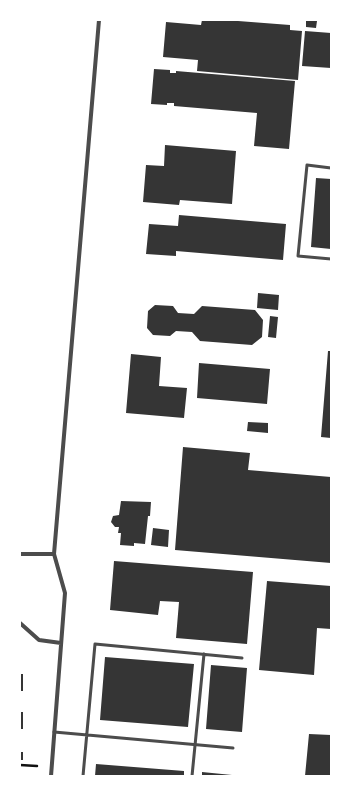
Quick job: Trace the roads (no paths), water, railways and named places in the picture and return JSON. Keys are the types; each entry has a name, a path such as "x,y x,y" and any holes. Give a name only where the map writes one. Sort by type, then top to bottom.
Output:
{"street":[{"path":"51,776 65,593 54,554 99,20"},
{"path":"20,554 54,554"},
{"path":"20,623 39,640 61,643"}],"lane":[{"path":"331,168 307,165 298,256 331,259"},
{"path":"83,776 95,644 242,658"},
{"path":"192,776 204,654"},
{"path":"54,732 233,748"}]}
